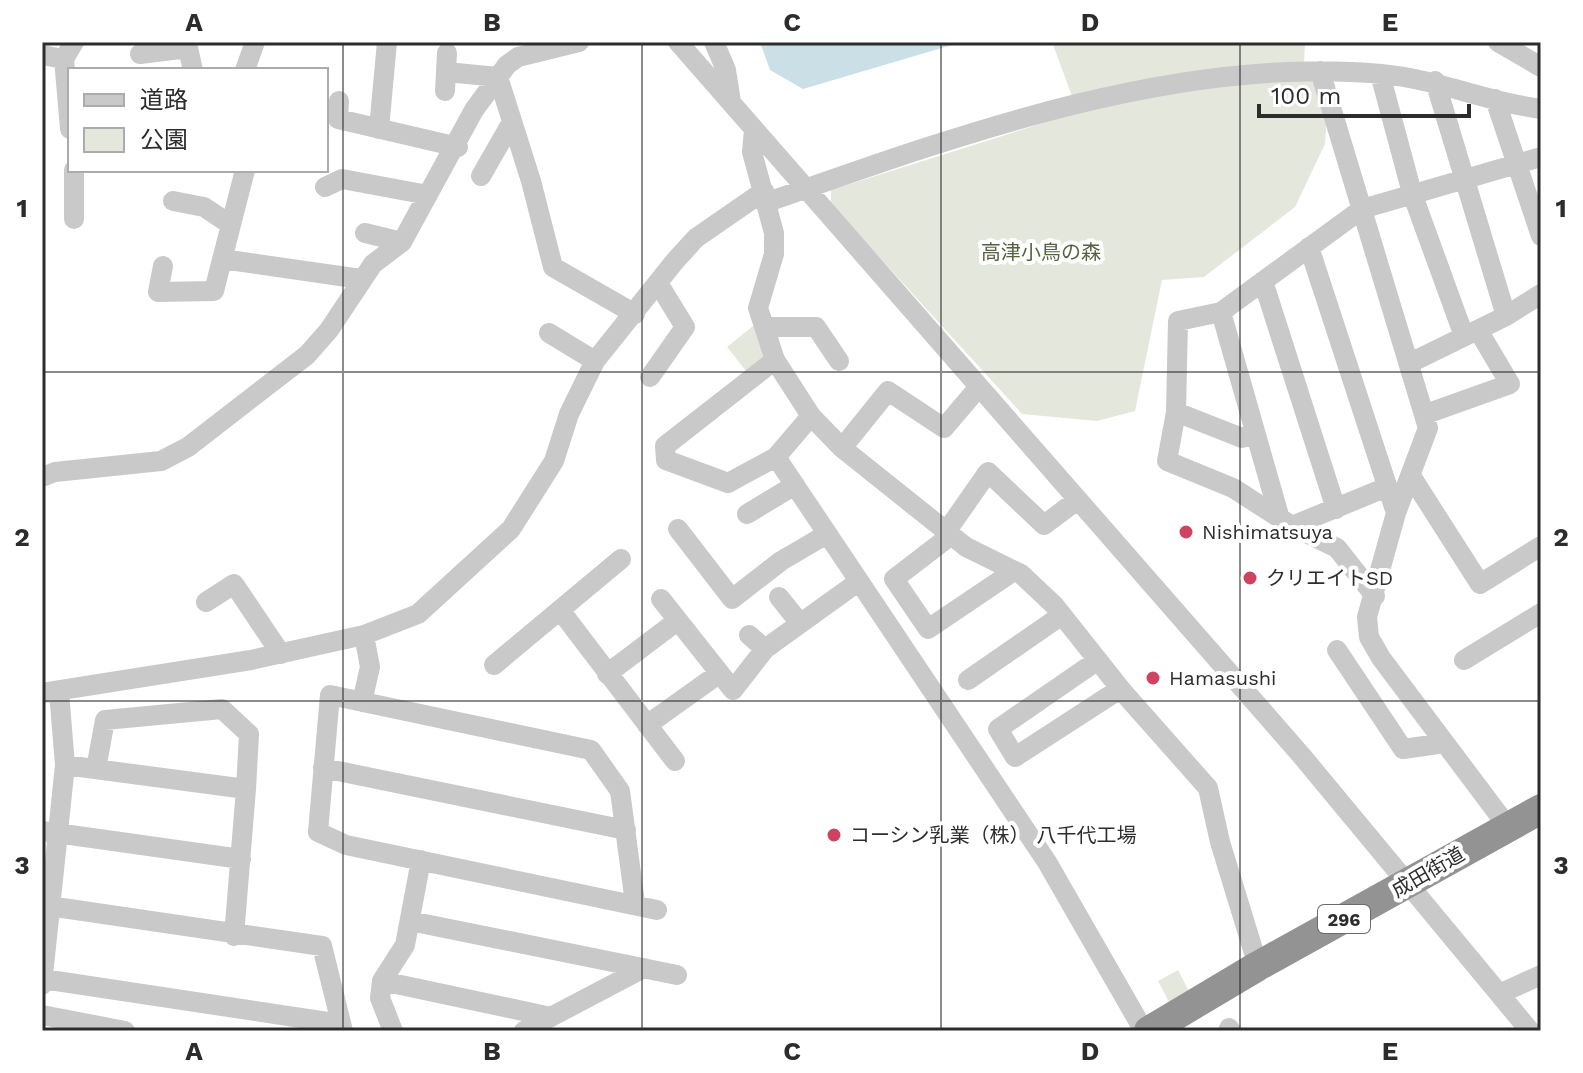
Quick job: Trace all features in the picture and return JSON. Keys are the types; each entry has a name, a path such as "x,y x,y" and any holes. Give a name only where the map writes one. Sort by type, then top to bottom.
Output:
{"highway":[{"name":"成田街道","path":"1146,1031 1541,809"}],"street":[{"path":"246,68 255,42"},
{"path":"379,129 387,42"},
{"path":"42,477 55,472 161,461 188,447 307,355 347,304 373,264 402,242 458,147 474,110 498,77 518,57 579,42"},
{"path":"678,42 1301,755 1530,1031"},
{"path":"714,42 726,70 731,102"},
{"path":"1498,42 1541,67"},
{"path":"140,54 188,48 193,68"},
{"path":"42,55 69,50"},
{"path":"1320,71 1428,428 1396,513 1367,617 1369,637 1508,827"},
{"path":"446,72 498,77"},
{"path":"46,906 234,936 322,946 342,1028 43,982 46,906 50,831 65,765 50,692 281,654 364,635 418,614 511,529 554,461 569,414 595,361 658,283 696,238 766,196 805,189 1053,111 1150,88 1246,72 1380,74 1435,81 1541,109"},
{"path":"1380,74 1412,193 1471,333 1510,384 1426,414"},
{"path":"498,77 553,267 635,314"},
{"path":"1435,81 1506,316"},
{"path":"1495,99 1541,236"},
{"path":"339,101 338,119 458,147"},
{"path":"481,176 512,122"},
{"path":"754,129 752,152 773,222 774,254 758,308 775,360 811,416 842,448 948,534 1014,571 1062,615 1120,689 1208,788 1220,842 1258,966"},
{"path":"1375,596 1337,548 1286,522 1233,488 1167,461 1176,412 1178,321 1221,312 1362,209 1541,157"},
{"path":"74,172 74,219"},
{"path":"163,266 158,292 214,291 244,172"},
{"path":"325,187 342,179 428,195"},
{"path":"173,201 204,207 231,225"},
{"path":"365,233 402,242"},
{"path":"1309,247 1396,513"},
{"path":"222,259 361,279"},
{"path":"1263,281 1336,509"},
{"path":"650,377 685,327 658,283"},
{"path":"1410,363 1506,316 1541,294"},
{"path":"1221,312 1255,433 1286,522"},
{"path":"766,327 816,327 839,361"},
{"path":"549,333 595,361"},
{"path":"775,360 665,446 666,460 728,483 776,457 811,416"},
{"path":"842,448 888,391 944,428 978,388"},
{"path":"1176,412 1242,438 1255,433"},
{"path":"776,457 1047,862 1146,1031"},
{"path":"1014,571 928,629 894,579 948,534 988,472 1044,525 1076,501"},
{"path":"1411,476 1480,584 1541,546"},
{"path":"747,514 795,485"},
{"path":"1286,522 1336,509 1387,487"},
{"path":"678,529 732,599 781,561 827,534"},
{"path":"494,665 621,559"},
{"path":"661,599 717,675 733,690 757,642 799,622 858,582"},
{"path":"206,602 234,584 281,654"},
{"path":"779,597 799,622"},
{"path":"560,610 675,761"},
{"path":"1464,660 1541,613"},
{"path":"968,680 1062,615"},
{"path":"607,674 677,621"},
{"path":"362,702 370,667 364,635"},
{"path":"1337,650 1403,749 1445,743"},
{"path":"1098,660 998,729 1015,757 1120,689"},
{"path":"647,725 717,675"},
{"path":"635,903 620,791 591,750 330,695 318,832 346,845 657,910"},
{"path":"96,769 105,720 222,709 249,734 234,936"},
{"path":"65,765 246,789"},
{"path":"323,768 626,830"},
{"path":"50,831 241,859"},
{"path":"393,1031 380,998 382,981 405,945 421,860"},
{"path":"410,921 677,975"},
{"path":"524,1031 644,968"},
{"path":"1499,994 1541,975"},
{"path":"382,981 551,1017"},
{"path":"42,1015 125,1031"}],"green space":[{"path":"1052,42 1305,42 1304,64 1246,65 1073,99"},
{"name":"高津小鳥の森","path":"1252,78 1315,78 1327,114 1325,144 1295,207 1204,277 1162,280 1135,411 1097,421 1022,414 831,204 831,190 1119,99"},
{"path":"758,322 772,359 750,376 727,347"},
{"path":"1178,970 1189,991 1169,1002 1158,981"}],"water":[{"path":"760,42 962,42 803,89 770,70"}],"place":[{"name":"Nishimatsuya","path":"1186,532"},
{"name":"クリエイトSD","path":"1250,578"},
{"name":"Hamasushi","path":"1153,678"},
{"name":"コーシン乳業（株） 八千代工場","path":"834,835"}]}
